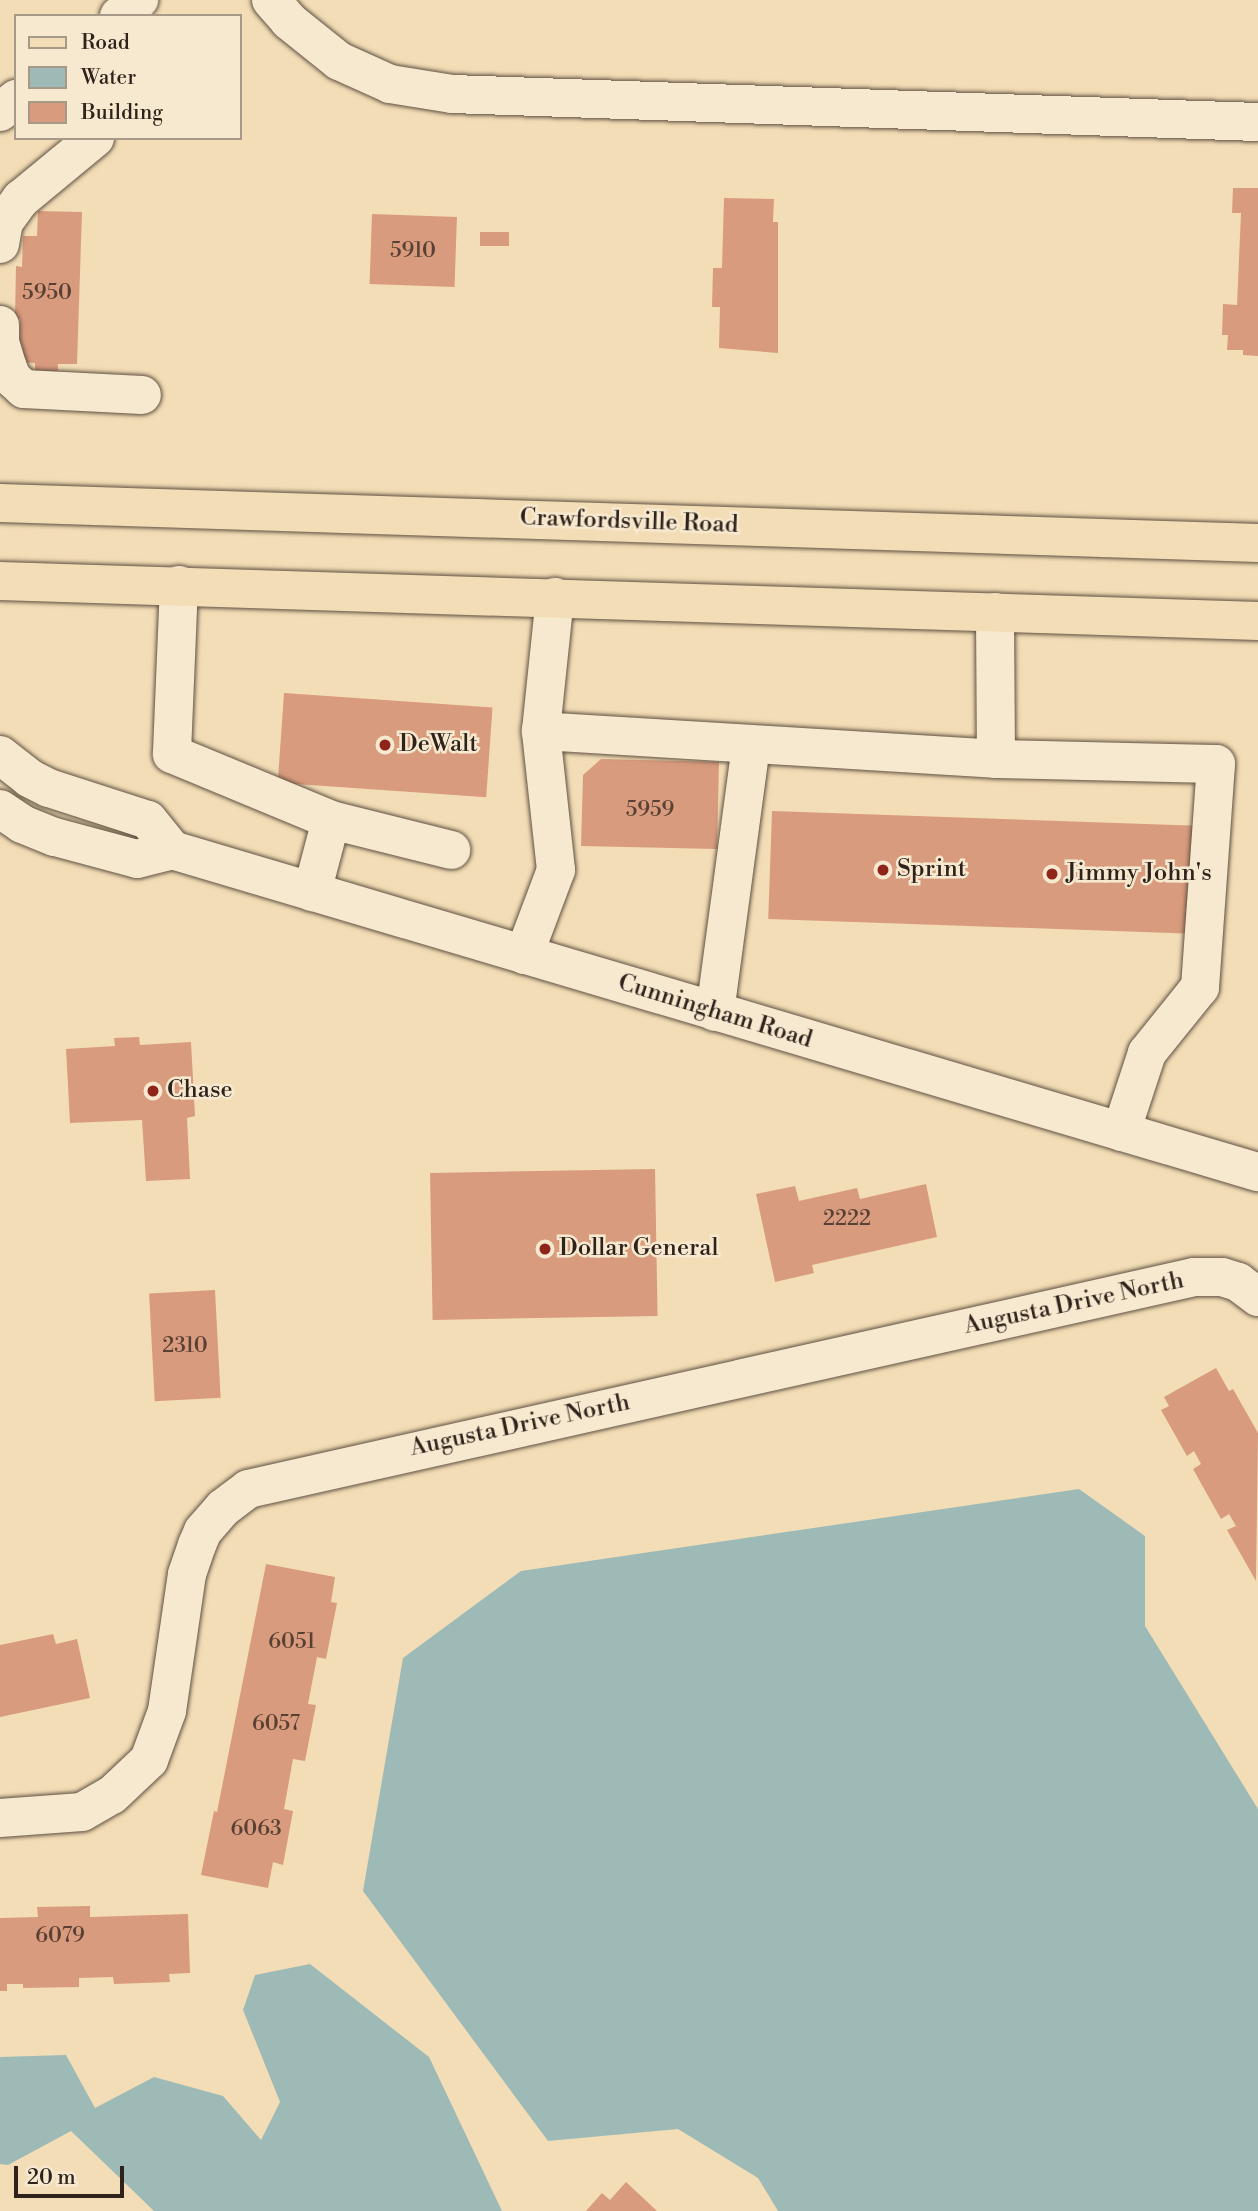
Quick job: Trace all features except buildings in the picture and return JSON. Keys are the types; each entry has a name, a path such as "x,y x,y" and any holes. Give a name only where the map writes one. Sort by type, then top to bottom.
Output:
{"main road":[{"name":"Crawfordsville Road","path":"0,503 1258,543"},
{"path":"0,581 1258,621"}],"street":[{"path":"122,14 139,0"},
{"path":"271,0 289,21 339,61 390,84 452,94 1258,122"},
{"path":"0,112 14,101"},
{"path":"0,244 4,222 21,199 93,140"},
{"path":"0,325 0,342 7,365 12,378 24,389 142,395"},
{"path":"179,585 172,754 331,820 451,850"},
{"path":"524,955 556,870 541,731 555,597"},
{"path":"995,612 996,759"},
{"path":"541,731 996,759 1216,764 1200,988 1147,1053 1121,1132"},
{"path":"715,1012 751,744"},
{"path":"0,755 29,778 48,788 148,820 172,850 137,859 55,837 22,824 0,809"},
{"path":"312,892 331,820"},
{"name":"Cunningham Road","path":"172,850 1258,1172"},
{"name":"Augusta Drive North","path":"0,1818 82,1812 112,1795 149,1760 167,1711 187,1574 202,1531 223,1508 248,1489 1194,1277 1222,1277 1253,1293"}],"water":[{"path":"1079,1489 1145,1536 1145,1626 1258,1809 1258,2211 778,2211 758,2178 678,2129 548,2141 363,1891 403,1658 521,1571"},
{"path":"310,1964 429,2057 502,2211 154,2211 71,2131 8,2165 0,2164 0,2057 66,2055 95,2108 154,2077 223,2096 261,2140 280,2102 243,2010 255,1975"}],"place":[{"name":"DeWalt","path":"385,745"},
{"name":"Sprint","path":"883,870"},
{"name":"Jimmy John's","path":"1052,874"},
{"name":"Chase","path":"153,1091"},
{"name":"Dollar General","path":"545,1249"}]}
